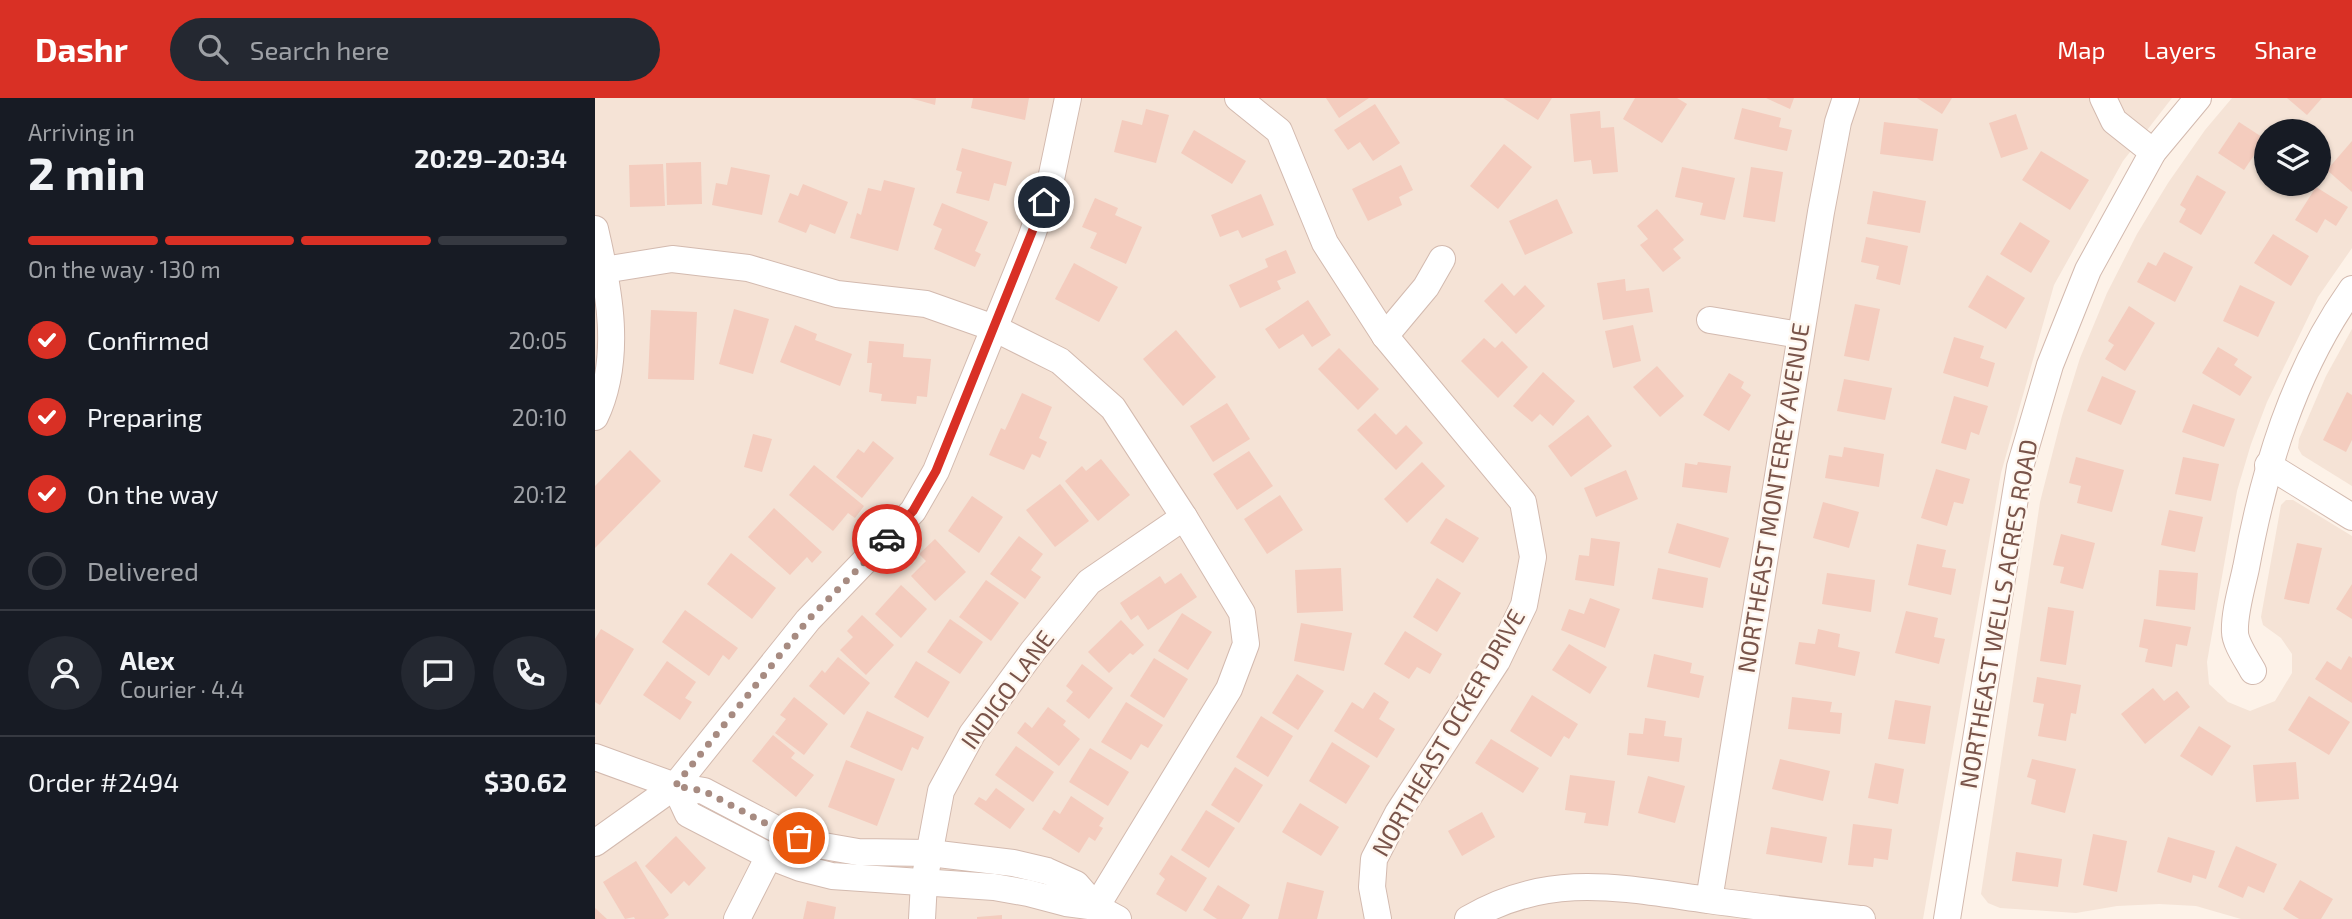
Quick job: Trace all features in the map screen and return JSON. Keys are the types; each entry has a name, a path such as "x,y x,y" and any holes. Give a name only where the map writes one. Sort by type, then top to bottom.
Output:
{"street":[{"path":"595,843 675,786 808,620 913,511 936,471 1050,184 1068,98"},
{"name":"NORTHEAST OCKER DRIVE","path":"1238,98 1279,131 1325,243 1385,336 1523,502 1533,557 1524,605 1497,661 1398,813 1374,859 1372,887 1378,919"},
{"name":"NORTHEAST MONTEREY AVENUE","path":"1709,900 1800,335 1838,122 1846,98"},
{"path":"2103,98 2114,121 2153,152"},
{"name":"NORTHEAST WELLS ACRES ROAD","path":"1947,919 2021,467 2050,365 2088,270 2153,152 2198,98"},
{"path":"595,229 611,323 609,363 601,405 595,416"},
{"path":"1385,336 1426,287 1442,259"},
{"path":"604,270 671,260 748,268 837,294 926,304 994,328 1060,362 1113,408 1242,613 1246,644 1230,689 1107,913"},
{"path":"2253,671 2235,634 2256,511 2268,465 2309,363 2352,289"},
{"path":"1710,320 1800,335"},
{"path":"2268,465 2352,517"},
{"name":"INDIGO LANE","path":"922,919 924,882 941,791 972,734 1033,651 1089,582 1184,517"},
{"path":"595,757 675,786 704,791 780,831 818,845 859,852 930,853 1013,863 1047,871 1076,884 1107,913"},
{"path":"675,786 688,814 769,856 800,868 832,876 994,887 1107,913"},
{"path":"737,919 769,856"},
{"path":"1468,919 1525,894 1579,886 1622,888 1862,919"}],"shaded area":[{"path":"595,98 2172,98 2123,161 2054,285 2001,473 1923,919 595,919"},
{"path":"2232,98 2352,98 2352,248 2318,297 2267,402 2251,444 2237,491 2207,662 2209,684 2228,702 2250,711 2275,701 2292,673 2292,654 2281,638 2263,625 2261,617 2281,505 2286,500 2293,500 2352,536 2352,919 2241,919 2196,906 2159,904 2117,906 2076,913 2000,908 1988,903 1981,894 2040,502 2062,416 2080,358 2107,293 2137,234 2205,130"},
{"path":"2352,329 2352,486 2302,455 2298,448 2299,439 2326,376"}],"building":[{"path":"910,98 936,98 935,105"},
{"path":"973,98 1029,98 1025,120 971,108"},
{"path":"1326,98 1369,98 1339,118"},
{"path":"1503,98 1552,98 1538,120"},
{"path":"1635,98 1677,98 1687,104 1662,143 1623,119"},
{"path":"1766,98 1794,98 1790,109"},
{"path":"1917,98 1952,98 1942,114"},
{"path":"2287,98 2322,98 2307,115"},
{"path":"1375,104 1400,143 1373,161 1360,142 1348,150 1334,130"},
{"path":"1742,108 1781,118 1779,127 1792,130 1787,151 1734,139"},
{"path":"1146,109 1169,115 1156,163 1114,152 1122,120 1142,125"},
{"path":"1600,111 1601,128 1614,127 1618,172 1593,174 1591,160 1574,162 1570,114"},
{"path":"2016,114 2028,149 2001,158 1989,123"},
{"path":"1884,122 1938,129 1933,161 1880,154"},
{"path":"2239,122 2254,132 2254,155 2244,170 2218,153"},
{"path":"1194,130 1246,161 1232,184 1181,153"},
{"path":"2352,141 2352,192 2331,174 2331,165"},
{"path":"1504,144 1532,167 1498,209 1470,186"},
{"path":"962,148 1012,162 1006,186 994,183 989,201 956,193 962,172 956,170"},
{"path":"2041,151 2089,180 2070,210 2022,180"},
{"path":"701,162 702,204 667,205 666,163"},
{"path":"663,164 665,206 630,207 629,165"},
{"path":"1401,165 1413,190 1399,197 1402,205 1368,221 1352,189"},
{"path":"731,167 770,175 762,215 712,205 716,183 727,185"},
{"path":"1682,167 1735,178 1725,220 1700,215 1703,203 1675,197"},
{"path":"1751,167 1783,172 1775,222 1743,217"},
{"path":"2197,175 2226,192 2201,235 2179,222 2186,209 2180,205"},
{"path":"884,180 915,188 898,251 850,238 857,213 861,215 868,188 881,191"},
{"path":"803,184 848,202 835,234 810,224 806,233 778,222 790,193 798,196"},
{"path":"1873,191 1926,201 1920,233 1867,224"},
{"path":"1261,194 1274,225 1242,238 1238,230 1220,237 1211,215"},
{"path":"2310,196 2330,196 2348,207 2336,226 2325,219 2317,233 2295,220"},
{"path":"1095,198 1118,208 1115,215 1142,227 1126,264 1090,248 1097,233 1082,227"},
{"path":"1557,199 1573,233 1525,255 1509,221"},
{"path":"942,203 988,222 975,251 981,254 975,267 934,249 942,229 933,225"},
{"path":"1657,209 1684,240 1673,249 1681,258 1663,272 1640,245 1648,239 1637,226"},
{"path":"2020,222 2050,241 2031,273 2000,254"},
{"path":"2273,234 2309,256 2291,286 2254,263"},
{"path":"1866,237 1908,246 1900,285 1876,279 1879,266 1861,262"},
{"path":"1286,250 1296,273 1277,281 1281,289 1240,308 1229,285 1268,267 1265,259"},
{"path":"2164,252 2193,267 2175,302 2137,282 2148,262 2156,266"},
{"path":"1074,263 1118,287 1099,322 1055,299"},
{"path":"1987,275 2025,298 2006,329 1968,307"},
{"path":"1625,279 1626,291 1649,288 1653,312 1603,320 1597,283"},
{"path":"1502,283 1514,296 1525,285 1545,306 1516,334 1484,301"},
{"path":"2240,285 2275,302 2258,337 2223,321"},
{"path":"1308,300 1331,335 1312,347 1303,334 1279,349 1265,329"},
{"path":"1855,304 1880,309 1869,361 1844,356"},
{"path":"2129,306 2155,323 2125,371 2105,359 2114,345 2108,341"},
{"path":"734,309 769,319 753,374 719,364"},
{"path":"651,310 697,312 694,380 648,379"},
{"path":"795,325 817,334 815,340 852,354 840,386 780,362"},
{"path":"1633,325 1641,361 1613,368 1605,331"},
{"path":"1176,330 1216,377 1183,406 1143,359"},
{"path":"1954,337 1984,346 1980,358 1995,363 1988,387 1943,373"},
{"path":"1484,338 1495,348 1502,341 1528,367 1498,398 1461,361"},
{"path":"869,341 904,344 903,357 931,359 927,397 917,396 916,404 881,401 882,394 869,392 872,363 867,363"},
{"path":"2218,347 2238,359 2234,365 2252,377 2240,396 2202,373"},
{"path":"1339,348 1379,389 1358,410 1318,369"},
{"path":"1657,366 1684,396 1660,417 1633,387"},
{"path":"1543,372 1575,401 1553,426 1540,414 1532,422 1513,406"},
{"path":"1729,373 1744,382 1741,388 1751,395 1729,431 1703,415"},
{"path":"2102,376 2136,391 2121,425 2087,411"},
{"path":"1844,379 1892,388 1885,420 1837,411"},
{"path":"2347,392 2352,395 2352,440 2346,452 2323,440"},
{"path":"1022,393 1052,407 1039,438 1047,442 1040,458 1032,454 1024,470 989,455 1001,428 1005,430"},
{"path":"1954,396 1988,406 1979,435 1971,432 1966,450 1941,443"},
{"path":"1227,403 1250,439 1213,462 1190,426"},
{"path":"2193,404 2235,419 2224,447 2182,432"},
{"path":"1375,413 1396,435 1406,425 1423,443 1396,470 1357,430"},
{"path":"1588,415 1612,446 1571,477 1548,446"},
{"path":"753,434 772,439 762,472 744,467"},
{"path":"873,441 894,458 862,498 836,477 858,449 864,453"},
{"path":"1844,447 1884,454 1879,487 1825,478 1829,455 1842,457"},
{"path":"630,450 661,481 595,548 595,486"},
{"path":"1249,451 1273,486 1237,510 1213,474"},
{"path":"2076,457 2124,470 2112,512 2077,503 2081,486 2069,483"},
{"path":"2183,457 2219,464 2211,501 2175,494"},
{"path":"1101,459 1130,495 1098,521 1065,481 1082,466 1086,471"},
{"path":"1422,462 1445,486 1407,523 1384,499"},
{"path":"1698,462 1731,466 1727,493 1682,487 1685,463 1697,465"},
{"path":"814,465 864,506 855,518 848,513 833,531 789,495"},
{"path":"1936,469 1970,479 1963,504 1954,502 1947,526 1921,518"},
{"path":"1626,470 1638,499 1596,517 1584,488"},
{"path":"1060,484 1089,521 1055,547 1026,510"},
{"path":"1280,495 1303,530 1267,554 1244,519"},
{"path":"972,496 1003,517 979,553 948,531"},
{"path":"1823,502 1859,512 1849,548 1813,538"},
{"path":"774,508 822,552 812,563 807,557 790,575 748,537"},
{"path":"2169,510 2203,517 2195,552 2161,545"},
{"path":"1446,518 1479,538 1463,563 1430,543"},
{"path":"1677,523 1729,538 1720,568 1668,553"},
{"path":"2061,534 2095,543 2083,589 2060,583 2064,567 2053,565"},
{"path":"1019,536 1043,554 1031,570 1041,577 1025,599 990,574"},
{"path":"1591,538 1620,542 1614,586 1575,580 1579,555 1589,556"},
{"path":"935,539 966,572 935,601 911,576 926,561 919,554"},
{"path":"2297,543 2322,548 2309,604 2284,599"},
{"path":"1917,544 1946,550 1942,567 1956,569 1951,595 1908,585"},
{"path":"731,553 776,588 752,619 707,584"},
{"path":"1341,568 1343,611 1297,613 1295,570"},
{"path":"1658,568 1708,578 1703,608 1652,599"},
{"path":"2159,570 2198,573 2195,610 2156,606"},
{"path":"1181,573 1197,597 1148,630 1138,615 1131,620 1120,603 1160,576 1165,584"},
{"path":"1827,573 1875,580 1871,612 1822,604"},
{"path":"1437,578 1461,593 1437,632 1413,617"},
{"path":"986,580 1019,603 991,641 959,617"},
{"path":"2352,584 2352,619 2336,609"},
{"path":"901,585 927,609 901,638 875,614"},
{"path":"1590,598 1620,609 1605,648 1561,630 1569,609 1584,614"},
{"path":"2048,607 2074,611 2066,665 2040,661"},
{"path":"685,610 738,648 729,660 723,655 709,676 662,642"},
{"path":"1906,611 1938,618 1934,637 1945,639 1939,664 1895,653"},
{"path":"1182,613 1212,632 1188,670 1158,651"},
{"path":"862,615 894,645 866,675 840,650 853,637 847,631"},
{"path":"950,619 983,642 960,674 927,652"},
{"path":"2144,619 2191,627 2187,646 2176,644 2172,667 2145,662 2148,649 2139,647"},
{"path":"1121,620 1144,645 1133,655 1130,653 1109,673 1088,652"},
{"path":"1301,623 1352,633 1344,671 1294,661"},
{"path":"601,629 634,649 600,705 595,702 595,639"},
{"path":"1818,629 1840,634 1838,647 1860,652 1855,676 1795,664 1799,642 1815,644"},
{"path":"1405,631 1442,654 1430,674 1417,667 1409,679 1384,664"},
{"path":"1569,644 1607,667 1590,694 1552,670"},
{"path":"1654,654 1692,663 1690,673 1704,676 1699,698 1647,687"},
{"path":"2349,656 2352,658 2352,703 2315,679 2327,661 2341,670"},
{"path":"838,657 870,683 844,715 809,686 822,670 825,673"},
{"path":"1154,658 1188,679 1164,718 1130,696"},
{"path":"667,661 696,682 685,698 692,702 680,720 643,695"},
{"path":"916,661 950,682 928,718 894,697"},
{"path":"1082,664 1113,688 1089,719 1066,701 1073,692 1066,686"},
{"path":"1297,674 1324,691 1298,730 1272,713"},
{"path":"2037,677 2081,685 2076,714 2071,713 2066,741 2038,736 2044,704 2033,702"},
{"path":"2153,688 2164,701 2177,691 2190,707 2145,744 2121,714"},
{"path":"1374,692 1389,702 1379,719 1395,729 1377,758 1334,731 1352,702 1363,709"},
{"path":"1532,695 1578,724 1569,739 1564,736 1551,757 1510,731"},
{"path":"2309,696 2350,722 2329,755 2288,730"},
{"path":"794,697 828,724 804,755 775,733 786,719 780,715"},
{"path":"1792,697 1832,702 1830,712 1842,713 1840,734 1788,729"},
{"path":"1895,700 1931,706 1925,744 1888,739"},
{"path":"1126,702 1163,725 1148,748 1141,744 1131,760 1101,742"},
{"path":"1048,707 1066,721 1063,725 1080,739 1059,766 1017,733 1025,722 1032,728"},
{"path":"867,711 924,737 918,750 912,747 902,771 850,747"},
{"path":"1261,716 1293,736 1268,777 1236,757"},
{"path":"1645,718 1666,721 1664,736 1682,738 1679,762 1627,755 1629,733 1643,734"},
{"path":"2199,726 2231,746 2212,776 2180,756"},
{"path":"773,735 795,753 791,758 814,775 796,797 752,761"},
{"path":"1491,739 1539,768 1523,793 1475,763"},
{"path":"1332,742 1370,766 1346,804 1309,781"},
{"path":"1016,746 1054,772 1033,802 995,775"},
{"path":"1090,748 1129,772 1108,806 1069,782"},
{"path":"1780,759 1830,771 1823,801 1772,789"},
{"path":"2032,759 2076,769 2065,813 2031,804 2036,780 2027,777"},
{"path":"846,760 895,779 877,826 828,807"},
{"path":"2296,762 2299,799 2256,802 2253,765"},
{"path":"1875,763 1904,769 1898,804 1868,798"},
{"path":"1235,767 1263,785 1239,823 1211,805"},
{"path":"1570,775 1615,781 1608,826 1584,823 1586,813 1565,810"},
{"path":"1648,776 1685,786 1675,823 1638,813"},
{"path":"996,788 1025,809 1010,829 974,804 979,797 986,801"},
{"path":"1071,796 1104,818 1099,826 1103,828 1095,841 1089,837 1079,853 1042,829 1054,810 1060,814"},
{"path":"1300,803 1339,827 1321,856 1282,832"},
{"path":"1206,810 1235,828 1209,868 1181,850"},
{"path":"1482,812 1495,837 1462,856 1448,831"},
{"path":"1853,824 1892,829 1888,860 1874,858 1873,867 1848,865"},
{"path":"1771,827 1827,837 1822,863 1766,854"},
{"path":"2093,834 2127,841 2117,892 2083,885"},
{"path":"676,836 706,868 689,886 684,881 671,894 645,866"},
{"path":"2168,837 2215,851 2206,879 2193,875 2191,883 2157,872"},
{"path":"2236,846 2277,864 2264,893 2248,886 2243,898 2218,887"},
{"path":"2016,852 2062,859 2058,887 2012,881"},
{"path":"1171,855 1207,878 1186,912 1156,894 1165,879 1159,874"},
{"path":"636,861 669,915 664,919 625,919 603,882"},
{"path":"2300,880 2333,899 2321,919 2299,919 2283,909"},
{"path":"1287,882 1324,891 1317,919 1278,919"},
{"path":"1218,885 1250,905 1242,919 1217,919 1203,910"},
{"path":"807,901 836,907 834,919 803,919"},
{"path":"595,908 607,919 595,919"},
{"path":"1002,915 1002,919 977,919 977,917"}],"way so far":[{"path":"799,838 780,831 704,791 675,786 808,620 887,539"}],"route":[{"path":"887,539 913,511 936,471 1044,202"}]}
